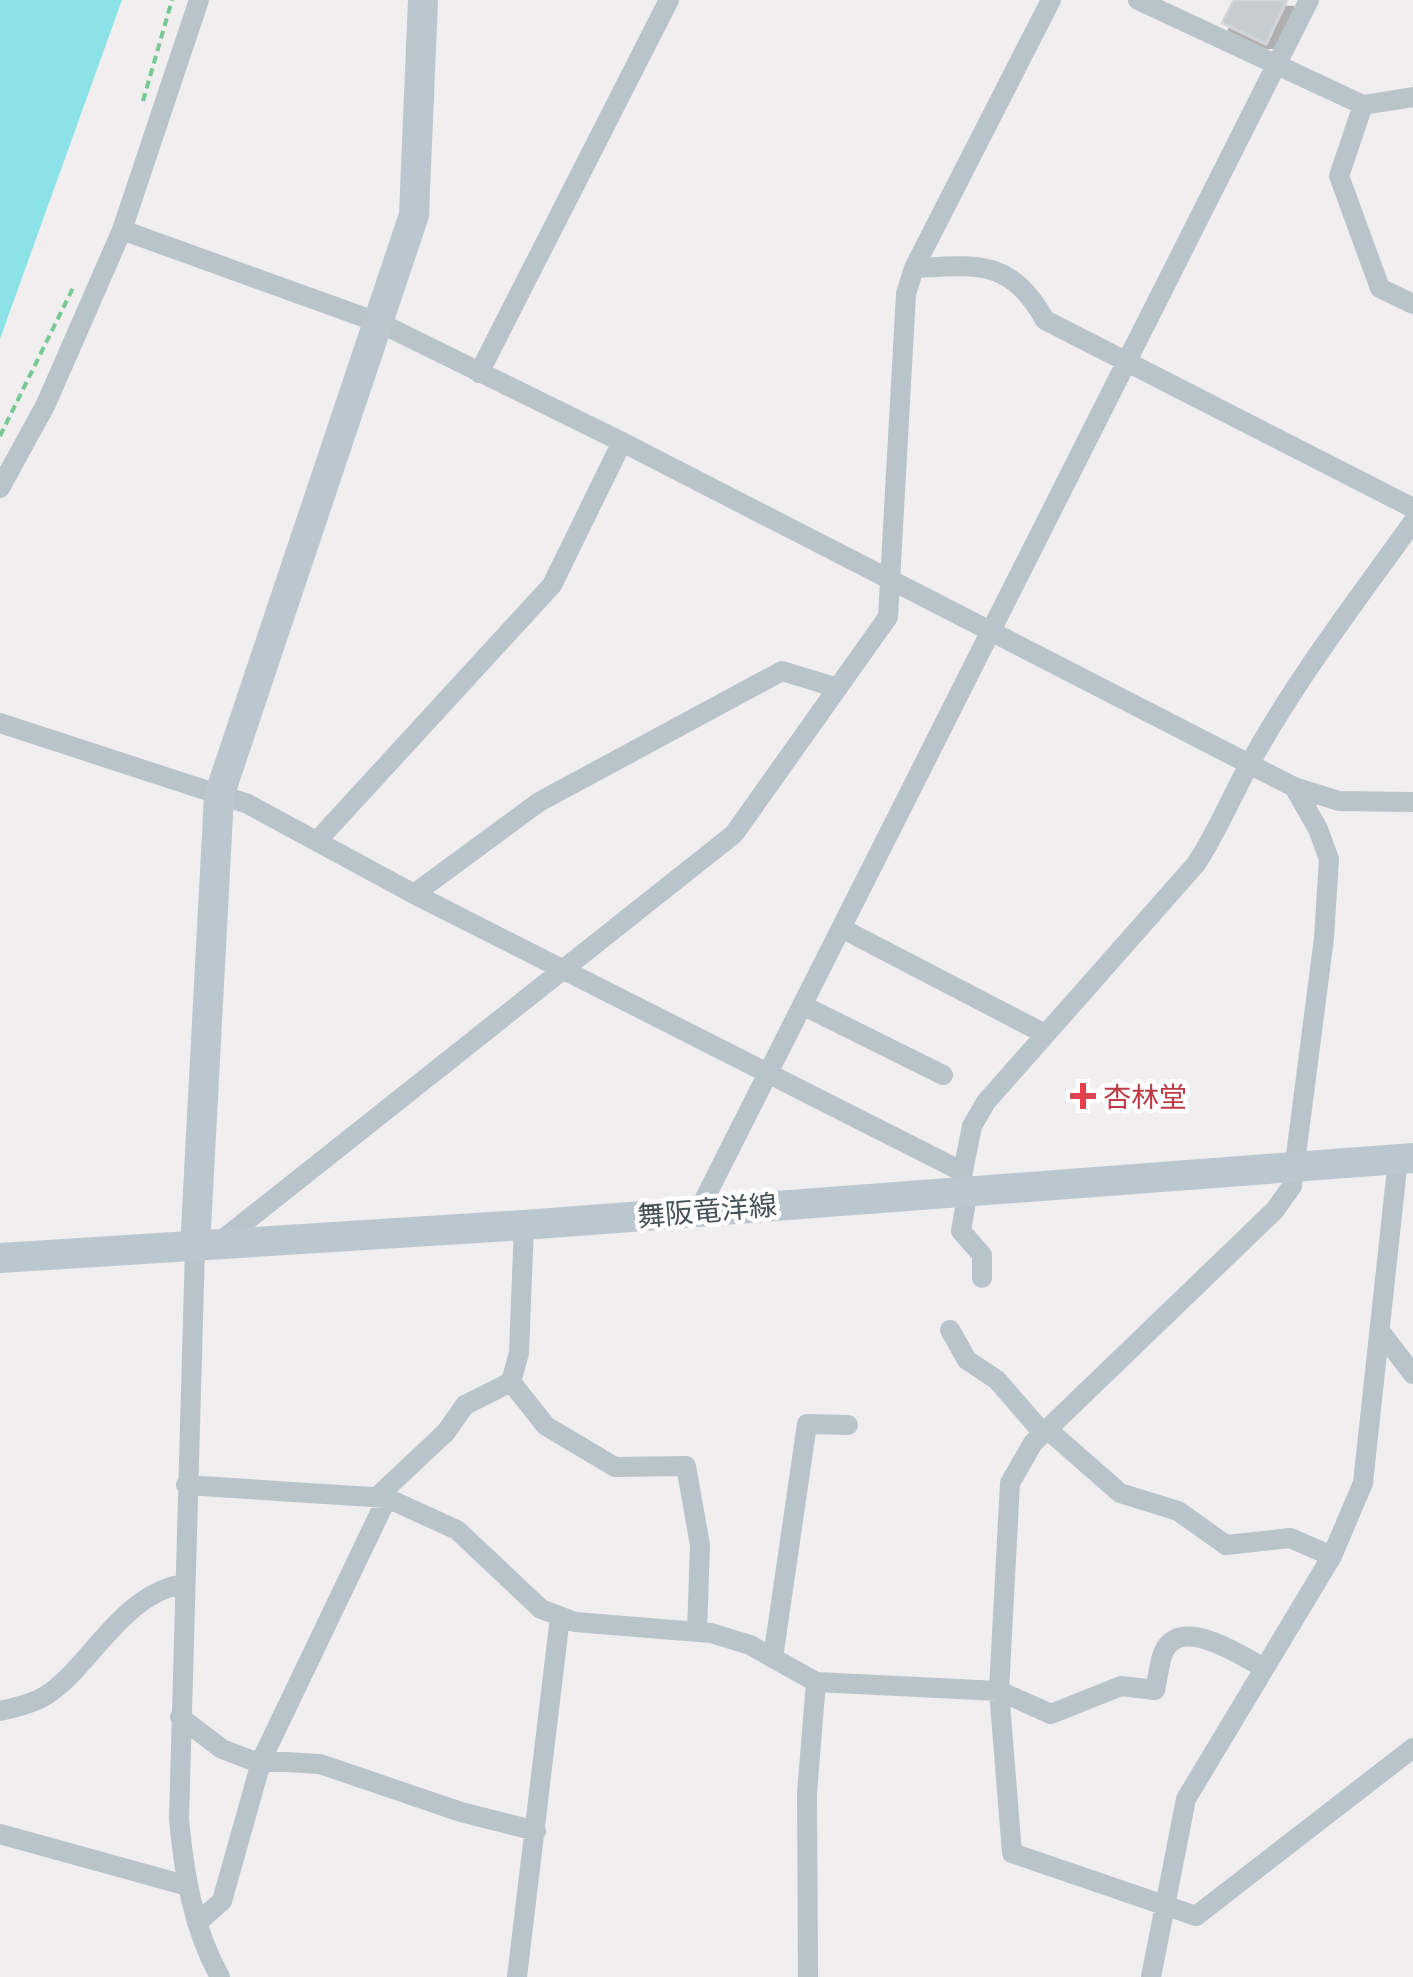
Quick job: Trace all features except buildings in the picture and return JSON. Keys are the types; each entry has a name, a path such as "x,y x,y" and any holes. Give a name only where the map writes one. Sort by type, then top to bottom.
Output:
{"main road":[{"path":"205,1247 219,796 414,215 423,0"},
{"name":"舞阪竜洋線","path":"0,1258 524,1225 964,1184 1405,1158"}],"street":[{"path":"0,488 46,404 122,230 199,0"},
{"path":"479,373 669,0"},
{"path":"220,1977 188,1886 178,1818 186,1486 205,1247 734,834 888,617 906,294 914,268 1051,0"},
{"path":"1138,0 1274,67 1363,105 1413,98"},
{"path":"699,1210 1309,0"},
{"path":"1363,105 1339,176 1380,288 1413,304"},
{"path":"122,230 380,323 622,442 1294,788 1339,801 1413,802"},
{"path":"914,268 994,268 1018,282 1045,320 1413,508"},
{"path":"316,841 552,586 622,442"},
{"path":"982,1278 982,1255 961,1230 972,1126 1045,1034 1196,864 1222,825 1249,764 1305,673 1413,522"},
{"path":"414,894 538,802 782,671 838,688"},
{"path":"0,723 248,804 414,894 768,1072 964,1184"},
{"path":"1294,788 1329,859 1324,938 1287,1197 1045,1431 1020,1460 1010,1483 999,1692 1012,1853 1196,1916 1413,1748"},
{"path":"841,928 1045,1034"},
{"path":"802,1004 943,1075"},
{"path":"1151,1977 1186,1799 1332,1556 1363,1483 1405,1158"},
{"path":"198,1923 222,1901 262,1758 383,1497 446,1432 465,1405 511,1382 519,1352 524,1225"},
{"path":"950,1330 968,1360 997,1380 1045,1431 1120,1492 1178,1511 1226,1545 1290,1538 1332,1556"},
{"path":"1382,1334 1413,1374"},
{"path":"511,1382 546,1426 615,1467 686,1466 700,1544 697,1632"},
{"path":"773,1658 807,1424 848,1425"},
{"path":"186,1486 383,1497 457,1530 542,1609 560,1617 601,1626 697,1632 750,1645 816,1682 999,1692 1052,1714 1121,1686 1155,1690 1165,1648 1177,1638 1209,1638 1264,1668"},
{"path":"0,1712 46,1696 116,1623 170,1586 183,1584"},
{"path":"517,1977 560,1617"},
{"path":"808,1977 807,1794 816,1682"},
{"path":"180,1717 222,1750 251,1760 320,1764 461,1812 536,1830"},
{"path":"0,1834 188,1886"}],"path":[{"path":"142,106 172,0"},
{"path":"0,436 76,282"}],"water":[{"path":"0,0 122,0 0,339"}],"place":[{"name":"杏林堂","path":"1083,1096"}]}
